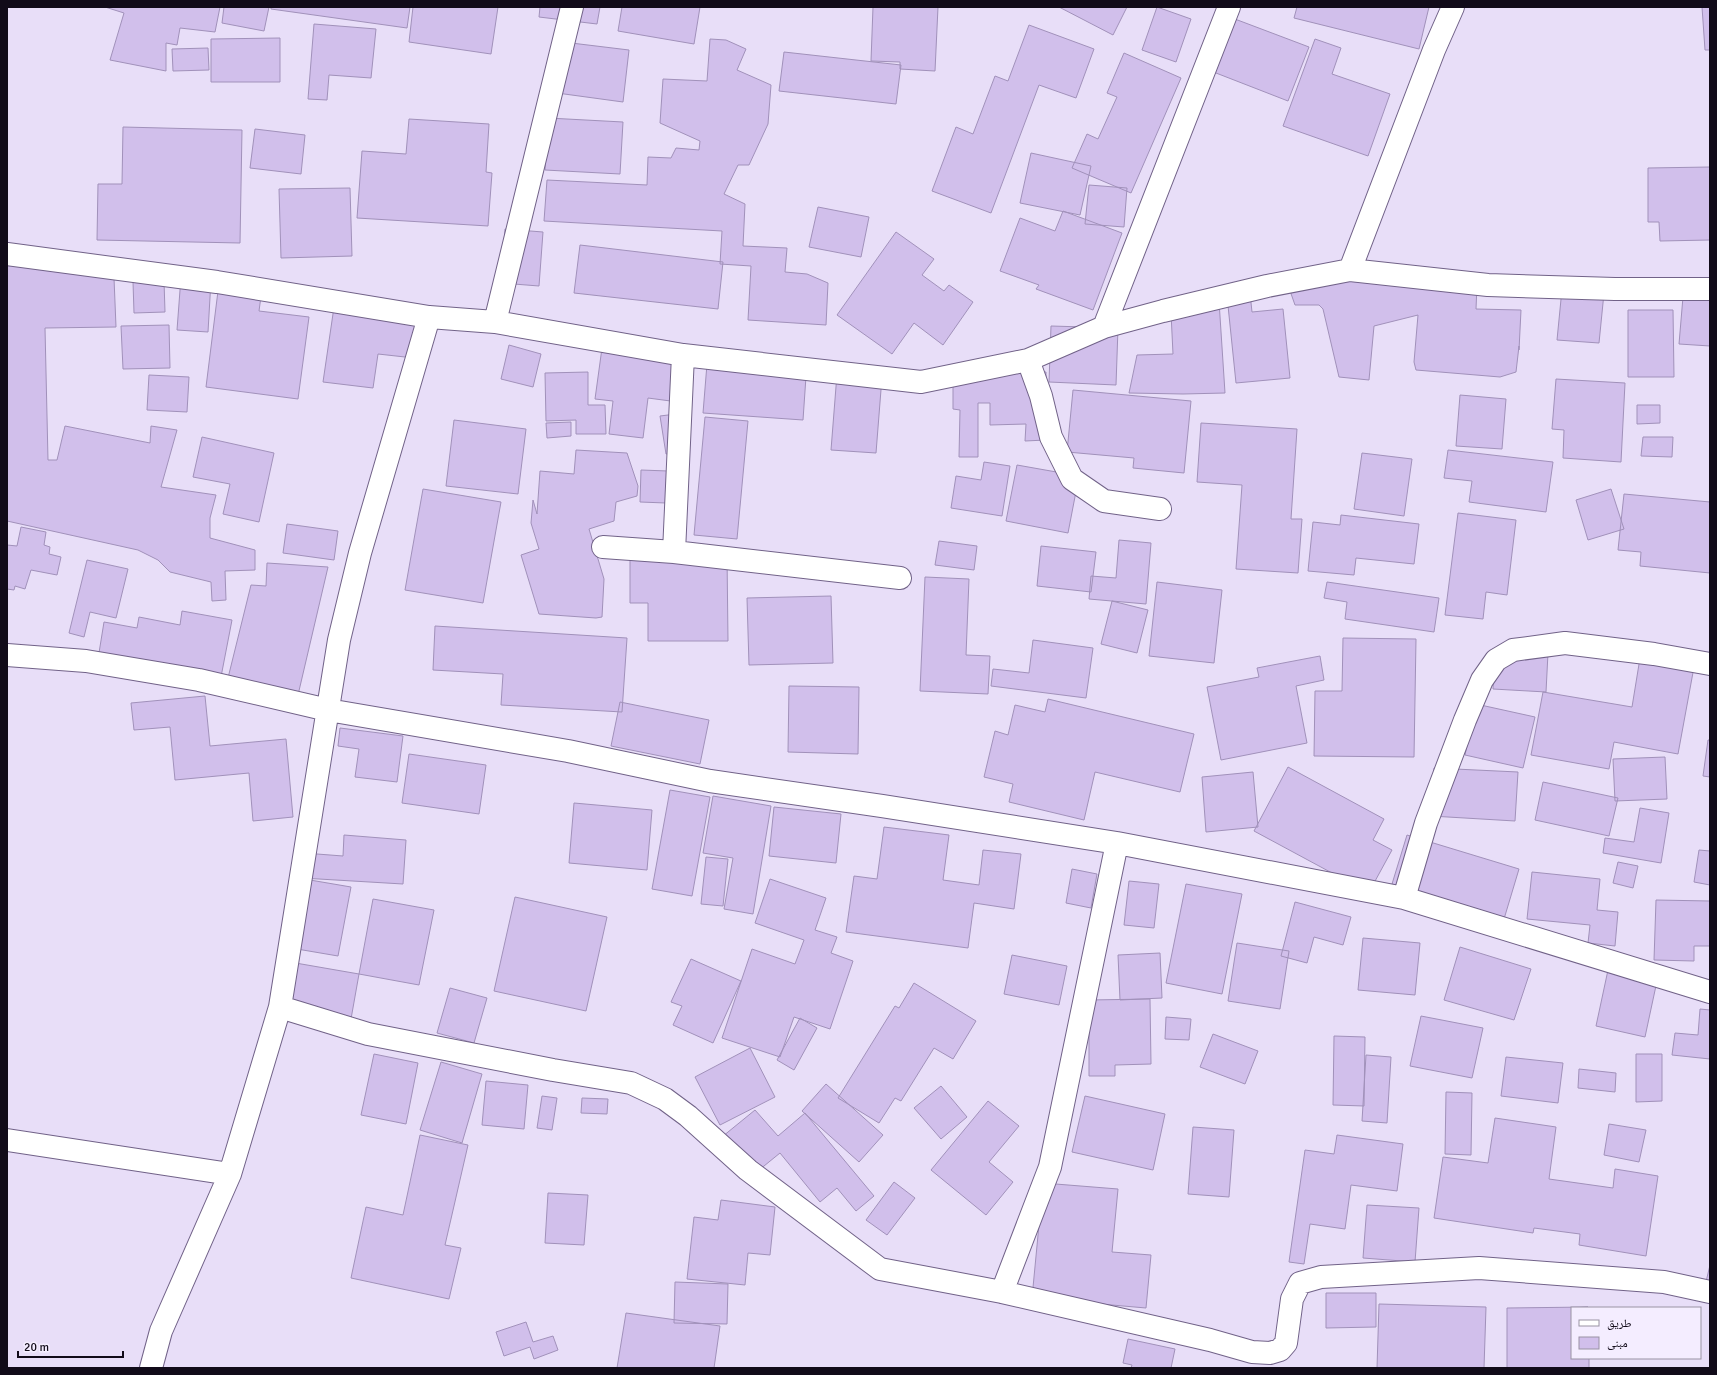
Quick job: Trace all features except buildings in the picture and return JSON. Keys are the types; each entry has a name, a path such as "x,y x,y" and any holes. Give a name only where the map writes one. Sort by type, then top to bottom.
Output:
{"street":[{"path":"495,322 572,7"},
{"path":"1104,327 1230,7"},
{"path":"1350,270 1434,50 1453,7"},
{"path":"7,254 217,282 429,317 495,322 683,355 921,382 1028,360 1104,327 1267,286 1350,270 1488,285 1615,289 1710,289"},
{"path":"151,1368 161,1331 230,1174 280,1008 339,640 360,553 429,317"},
{"path":"674,552 683,355"},
{"path":"1028,360 1041,396 1051,437 1072,479 1104,501 1160,509"},
{"path":"603,547 674,552 900,578"},
{"path":"1404,898 1426,823 1465,720 1482,680 1496,660 1513,650 1565,643 1654,654 1710,664"},
{"path":"7,655 86,661 199,680 328,710 568,751 710,781 882,806 1117,844 1404,898 1710,992"},
{"path":"1002,1292 1050,1167 1117,844"},
{"path":"280,1008 368,1034 553,1070 632,1083 666,1098 748,1170 880,1269 1002,1292 1210,1340 1252,1352 1270,1354 1280,1350 1286,1343 1292,1299 1300,1283 1321,1277 1479,1268 1664,1282 1710,1292"},
{"path":"7,1140 230,1174"}]}
